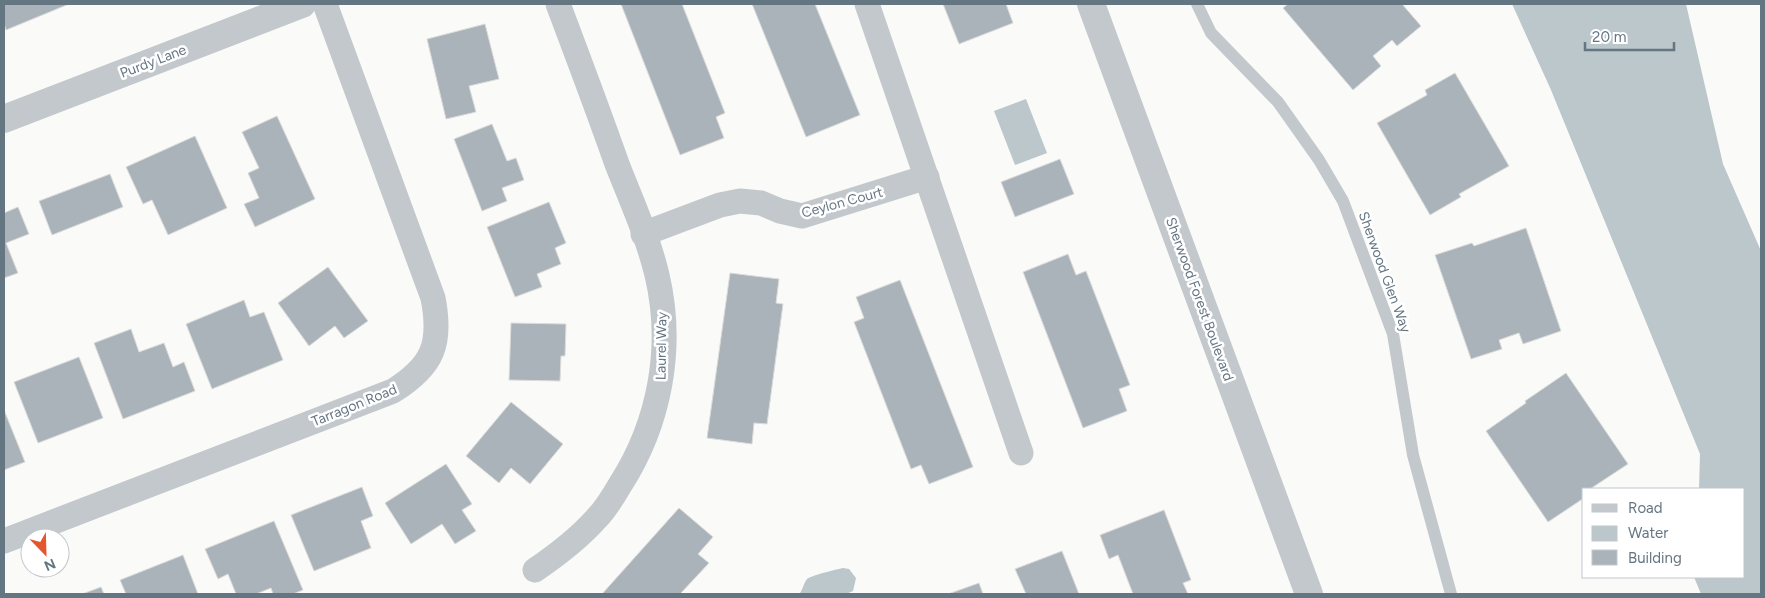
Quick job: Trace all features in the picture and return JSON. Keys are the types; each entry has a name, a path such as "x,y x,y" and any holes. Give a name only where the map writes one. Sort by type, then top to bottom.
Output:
{"street":[{"name":"Purdy Lane","path":"4,119 302,4"},
{"name":"Tarragon Road","path":"4,541 393,391 412,379 427,362 436,342 437,319 433,298 324,4"},
{"name":"Laurel Way","path":"535,570 566,548 597,518 611,501 634,464 651,424 661,382 663,360 663,317 657,274 644,234 558,4"},
{"path":"867,4 1021,453"},
{"name":"Sherwood Forest Boulevard","path":"1091,4 1309,594"},
{"name":"Ceylon Court","path":"644,234 740,200 761,203 780,211 802,216 927,177"}],"lane":[{"name":"Sherwood Glen Way","path":"1197,4 1211,33 1278,102 1319,160 1343,201 1393,334 1413,455 1452,594"}],"water":[{"path":"1512,4 1686,4 1723,164 1761,251 1761,594 1701,594 1694,578 1745,578 1745,488 1699,488 1700,454 1551,90"},
{"path":"1026,99 1047,153 1015,165 994,111"},
{"path":"843,568 849,569 856,578 853,591 846,594 799,594 807,579"}],"building":[{"path":"4,4 69,4 6,30"},
{"path":"621,4 682,4 725,113 716,117 724,138 680,155"},
{"path":"752,4 815,4 860,115 806,137"},
{"path":"943,4 1006,4 1013,23 959,44"},
{"path":"1288,4 1402,4 1421,26 1397,46 1392,40 1373,56 1381,66 1353,90 1283,8"},
{"path":"485,24 499,79 469,86 476,112 446,119 427,39"},
{"path":"1455,73 1509,166 1459,194 1461,197 1430,215 1377,123 1427,95 1425,90"},
{"path":"277,116 315,199 255,227 244,204 259,198 248,173 259,168 242,132"},
{"path":"492,124 507,161 516,158 524,180 502,188 507,201 482,211 454,139"},
{"path":"195,136 227,208 168,235 152,200 143,204 126,167"},
{"path":"1060,159 1074,194 1015,217 1001,182"},
{"path":"110,174 123,207 52,235 39,201"},
{"path":"549,202 566,243 555,248 561,264 537,274 542,287 515,297 487,227"},
{"path":"18,207 29,234 6,243 18,273 4,278 4,213"},
{"path":"1526,228 1561,331 1523,344 1519,333 1499,340 1502,349 1471,359 1435,255 1472,243 1474,246"},
{"path":"1068,254 1076,275 1086,271 1130,385 1119,389 1127,411 1083,428 1023,272"},
{"path":"328,267 368,321 344,338 335,326 309,346 278,303"},
{"path":"730,273 779,279 776,303 783,304 767,424 754,423 752,444 707,438"},
{"path":"900,280 973,467 929,484 921,465 911,469 854,322 864,318 856,297"},
{"path":"244,300 250,317 264,312 283,360 212,389 186,324"},
{"path":"511,323 566,324 565,356 561,356 560,381 509,380"},
{"path":"131,329 139,352 164,343 173,367 184,362 195,391 123,419 94,343"},
{"path":"79,357 103,418 38,443 14,382"},
{"path":"1566,373 1628,464 1592,488 1582,488 1582,499 1548,522 1486,431 1526,403 1525,401"},
{"path":"511,402 563,444 530,484 511,468 499,483 466,456"},
{"path":"4,410 25,462 4,470"},
{"path":"446,464 472,504 462,510 476,531 455,544 442,524 411,544 385,503"},
{"path":"362,487 373,516 361,521 371,548 314,571 291,515"},
{"path":"679,508 713,537 698,554 709,563 680,594 602,594"},
{"path":"1164,510 1191,580 1183,583 1188,594 1133,594 1118,555 1109,559 1100,535"},
{"path":"274,521 303,590 293,594 273,594 271,588 256,594 236,594 228,574 218,579 205,549"},
{"path":"1062,551 1079,594 1026,594 1015,569"},
{"path":"183,555 198,594 126,594 120,580"},
{"path":"979,583 983,594 948,594"},
{"path":"101,587 104,594 82,594"}]}
